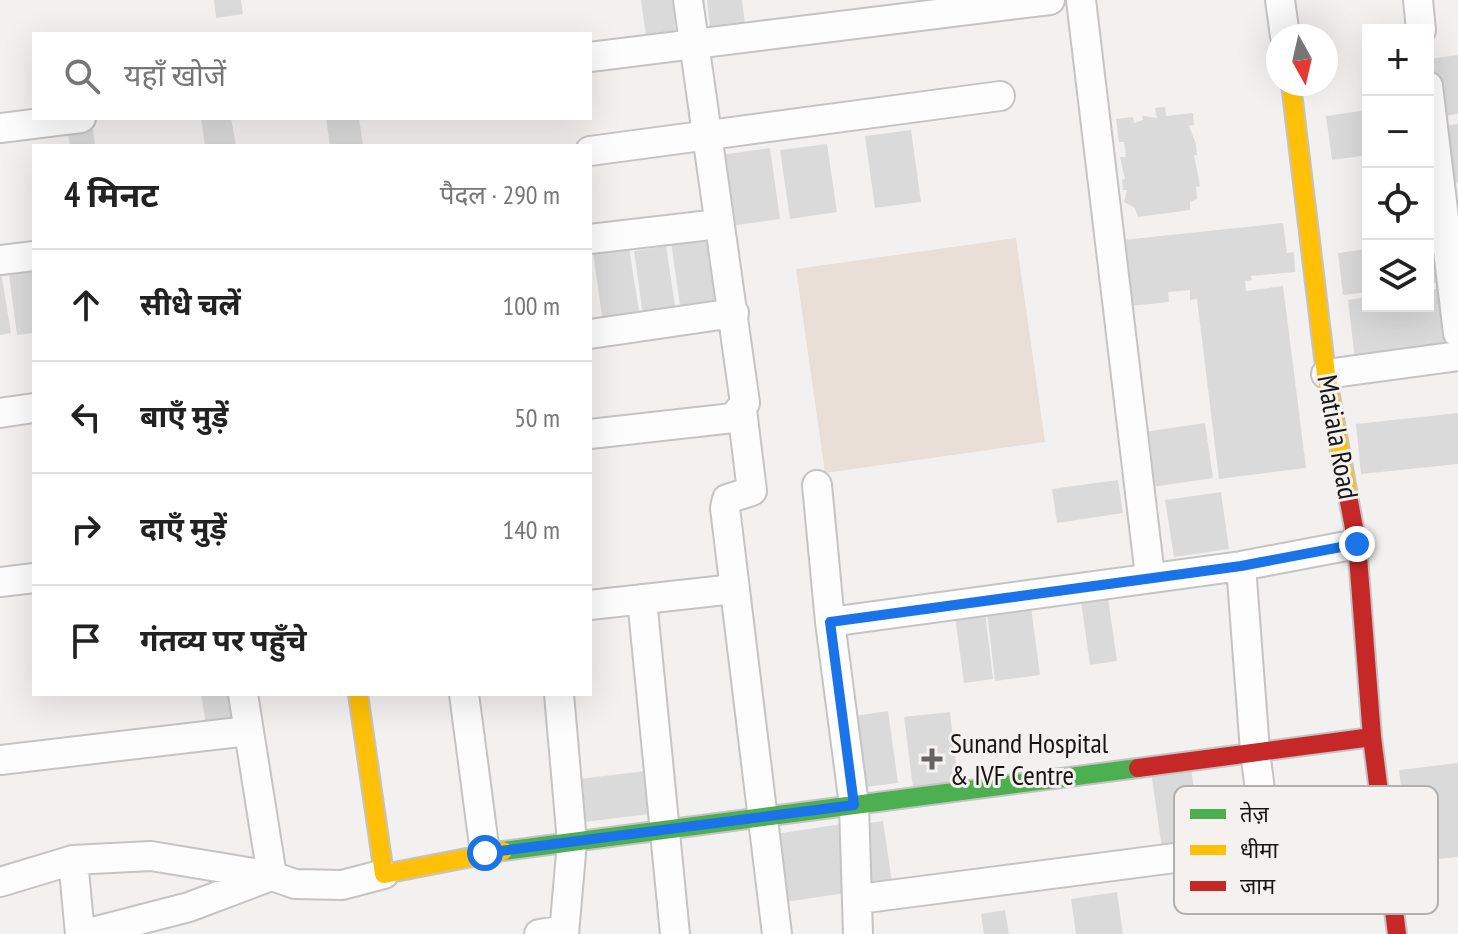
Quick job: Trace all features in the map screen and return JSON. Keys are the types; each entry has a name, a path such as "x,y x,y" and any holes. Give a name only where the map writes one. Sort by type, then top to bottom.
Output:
{"street":[{"path":"688,0 745,397 742,410 752,491 727,499 725,508 777,934"},
{"path":"592,57 1050,0"},
{"path":"1081,0 1150,576"},
{"path":"1280,0 1283,24"},
{"path":"1418,0 1420,24"},
{"path":"592,151 1000,96"},
{"name":"Matiala Road","path":"1292,96 1326,374 1357,544 1378,786"},
{"path":"1429,96 1458,333"},
{"path":"0,128 65,120"},
{"path":"592,239 719,224"},
{"path":"0,260 32,256"},
{"path":"592,334 734,313"},
{"path":"1326,374 1458,356"},
{"path":"0,413 32,408"},
{"path":"592,434 733,418 742,410"},
{"path":"817,485 830,622 854,805 858,934"},
{"path":"830,622 1241,566 1357,544"},
{"path":"1241,566 1259,786"},
{"path":"0,582 32,578"},
{"path":"592,605 734,589"},
{"path":"642,599 675,934"},
{"path":"243,696 272,876"},
{"path":"358,696 384,874"},
{"path":"464,696 485,853"},
{"path":"555,933 572,842 559,696"},
{"path":"0,760 248,731"},
{"path":"0,882 73,860 164,857 272,876 295,884 329,885 485,853 1372,737"},
{"path":"859,899 1174,858"},
{"path":"73,860 82,934 189,907 272,876"},
{"name":"Matiala Road","path":"1394,914 1397,934"}],"shaded area":[{"path":"1016,238 1045,442 825,473 796,269"}],"building":[{"path":"214,0 241,0 243,14 216,18"},
{"path":"641,0 672,0 677,40 647,44"},
{"path":"707,0 742,0 746,32 711,36"},
{"path":"1458,55 1458,114 1435,117 1434,58"},
{"path":"1165,107 1166,116 1193,113 1194,125 1189,126 1196,144 1197,155 1194,155 1200,186 1196,187 1197,199 1190,202 1190,210 1138,217 1135,208 1124,202 1127,190 1123,190 1122,180 1125,179 1120,157 1126,157 1124,142 1119,142 1116,119 1133,117 1134,123 1143,120 1142,116 1157,118 1155,108"},
{"path":"1362,111 1362,156 1332,160 1326,116"},
{"path":"201,120 231,120 236,144 205,144"},
{"path":"326,120 359,120 363,144 330,144"},
{"path":"1458,124 1458,183 1443,185 1436,127"},
{"path":"93,129 95,144 70,144 68,132"},
{"path":"911,130 921,202 875,208 865,136"},
{"path":"827,144 837,212 790,219 780,150"},
{"path":"770,148 780,219 731,226 721,155"},
{"path":"1283,223 1287,253 1294,252 1295,272 1251,276 1252,280 1245,281 1246,291 1283,286 1306,468 1219,479 1197,299 1190,300 1190,290 1168,292 1169,302 1130,306 1123,240"},
{"path":"706,236 717,313 682,319 671,242"},
{"path":"1434,240 1439,240 1444,282 1434,283"},
{"path":"666,246 677,319 644,323 634,251"},
{"path":"629,247 641,324 604,330 593,253"},
{"path":"1362,250 1362,293 1343,295 1338,253"},
{"path":"32,264 32,333 17,335 8,268"},
{"path":"0,266 11,333 0,335"},
{"path":"1447,287 1455,347 1355,360 1348,300 1362,298 1362,312 1434,312 1434,289"},
{"path":"1458,413 1458,464 1361,474 1356,424"},
{"path":"1205,423 1213,478 1152,487 1144,432"},
{"path":"1118,480 1123,513 1057,523 1052,489"},
{"path":"1221,492 1229,549 1174,557 1165,500"},
{"path":"1107,591 1117,661 1090,665 1080,595"},
{"path":"1031,607 1040,675 995,681 987,612"},
{"path":"985,612 993,679 964,683 955,616"},
{"path":"201,696 238,696 242,720 206,725"},
{"path":"888,711 898,783 857,788 847,717"},
{"path":"950,712 958,783 913,788 904,717"},
{"path":"1458,763 1458,857 1438,859 1438,786 1401,786 1399,770"},
{"path":"1191,767 1193,786 1174,786 1174,847 1162,849 1151,772"},
{"path":"654,770 659,813 584,822 579,779"},
{"path":"883,821 893,889 866,893 856,825"},
{"path":"842,824 852,892 785,902 775,834"},
{"path":"1117,892 1123,934 1076,934 1071,899"},
{"path":"1005,910 1009,934 984,934 981,914"}],"traffic: fast":[{"path":"503,851 1138,768"}],"traffic: slow":[{"path":"1292,96 1326,374 1348,496"},
{"path":"358,696 384,874 503,851"}],"traffic: jam":[{"path":"1348,496 1357,544 1378,786"},
{"path":"1138,768 1372,737"},
{"path":"1394,914 1397,934"}],"place":[{"name":"Sunand Hospital & IVF Centre","path":"932,759"}],"route":[{"path":"485,853 854,805 830,622 1241,566 1357,544"}]}
